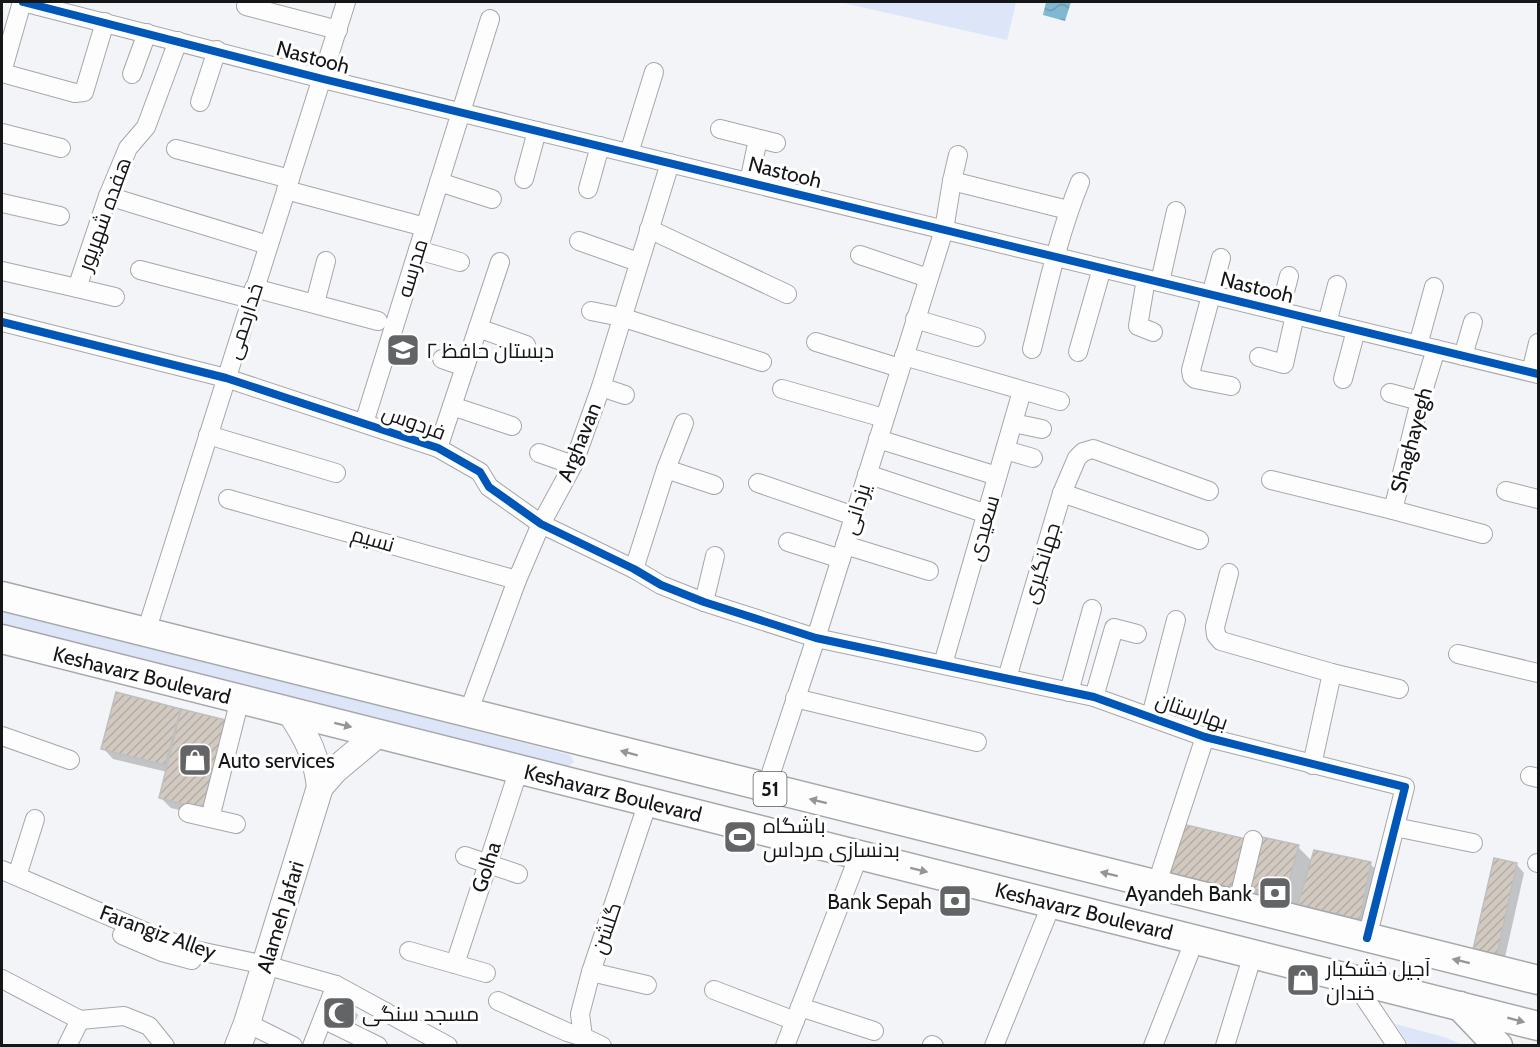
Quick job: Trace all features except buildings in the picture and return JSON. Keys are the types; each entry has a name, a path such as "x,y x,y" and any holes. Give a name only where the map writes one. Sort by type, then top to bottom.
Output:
{"main road":[{"name":"Keshavarz Boulevard","path":"2,596 1237,906 1367,938 1533,973"},
{"name":"Keshavarz Boulevard","path":"2,639 1539,1026"},
{"path":"290,712 308,738 314,752 320,788"},
{"path":"320,788 335,770 378,734"},
{"name":"Alameh Jafari","path":"242,1034 320,788"},
{"path":"1460,1006 1498,1046"}],"street":[{"name":"Nastooh","path":"23,2 323,79 1535,373"},
{"path":"23,2 3,65 75,93 84,92 105,22"},
{"name":"خدارحمی","path":"146,632 346,2"},
{"path":"246,6 338,30"},
{"name":"مدرسه","path":"364,423 490,19"},
{"path":"132,74 147,33"},
{"name":"هفده شهریور","path":"2,271 77,288 108,196 128,148 146,128 178,41"},
{"path":"200,102 217,50"},
{"path":"629,153 654,72"},
{"path":"720,129 767,141 749,182"},
{"path":"524,179 537,131"},
{"path":"2,133 61,148"},
{"path":"588,189 600,146"},
{"path":"176,149 425,227"},
{"name":"یزدانی","path":"766,788 816,638 944,230 958,155"},
{"name":"Arghavan","path":"468,713 517,580 541,524 573,465 601,387 670,163"},
{"path":"952,181 1068,210"},
{"path":"439,182 492,199"},
{"path":"1032,349 1068,210 1080,182"},
{"path":"108,196 268,245"},
{"path":"2,203 60,216"},
{"path":"1153,332 1138,326 1176,211"},
{"path":"649,229 787,294"},
{"path":"579,241 638,262"},
{"path":"418,250 460,262"},
{"path":"860,255 928,278"},
{"path":"1221,258 1191,369 1192,376 1196,379 1231,386"},
{"path":"315,303 326,261"},
{"path":"438,448 500,262"},
{"path":"1078,352 1102,268"},
{"path":"140,270 315,303 378,321"},
{"path":"1259,357 1284,364 1288,276"},
{"path":"1327,323 1336,285"},
{"path":"77,288 114,297"},
{"name":"Shaghayegh","path":"1434,288 1420,401 1393,510 1483,534"},
{"path":"591,311 621,317 762,362"},
{"path":"915,319 976,337"},
{"name":"فردوس","path":"2,322 226,378 438,448 480,472 489,487 541,524 634,569 661,585 704,602 816,638"},
{"path":"1463,356 1473,322"},
{"path":"478,328 526,345"},
{"path":"1343,379 1356,330"},
{"path":"816,342 1060,401"},
{"path":"1535,373 1539,343"},
{"path":"442,359 465,367"},
{"path":"601,387 626,395"},
{"path":"782,389 884,418"},
{"name":"سعیدی","path":"943,664 1022,391"},
{"path":"1390,393 1420,401"},
{"path":"452,406 512,426"},
{"path":"634,569 666,469 684,423"},
{"path":"1013,423 1042,429"},
{"path":"208,435 336,473"},
{"path":"878,439 998,476"},
{"name":"جهانگیری","path":"1006,678 1062,493 1077,458 1083,452 1093,449 1209,491"},
{"path":"1005,450 1033,458"},
{"path":"539,453 573,465"},
{"path":"666,469 714,485"},
{"path":"867,474 987,514"},
{"path":"1270,480 1393,510"},
{"path":"758,483 854,516"},
{"path":"1506,491 1539,499"},
{"path":"1062,493 1199,540"},
{"name":"نسیم","path":"228,499 517,580"},
{"path":"788,542 929,571"},
{"path":"704,602 715,556"},
{"path":"1228,573 1215,627 1216,635 1221,641 1332,673 1400,689"},
{"path":"1069,692 1092,609"},
{"path":"1151,716 1176,620"},
{"path":"1094,697 1113,628 1137,634"},
{"name":"بهارستان","path":"816,638 1094,697 1205,737 1405,787 1367,938"},
{"path":"1458,654 1539,673"},
{"path":"1312,765 1332,673"},
{"path":"210,818 240,699"},
{"path":"795,699 977,742"},
{"path":"2,736 70,760"},
{"path":"1156,886 1205,737"},
{"name":"Golha","path":"454,964 519,769"},
{"name":"گلشن","path":"583,1037 580,1014 591,972 648,802"},
{"path":"188,813 236,824"},
{"path":"35,819 7,876 162,952 263,971 321,990 334,990 448,1046"},
{"path":"1395,827 1473,843"},
{"path":"1237,906 1253,840"},
{"path":"785,1046 859,855"},
{"path":"465,856 518,874"},
{"path":"994,1046 1052,903"},
{"path":"1153,1046 1195,939"},
{"path":"409,951 486,973"},
{"path":"1225,1046 1253,954"},
{"path":"591,972 646,985"},
{"path":"2,979 80,1020 124,1016 149,1026 165,1046"},
{"path":"1352,979 1397,1046"},
{"path":"312,1046 334,990"},
{"path":"334,990 428,1045"},
{"path":"714,990 797,1014 874,1031"},
{"path":"498,1000 602,1046"},
{"path":"323,1018 378,1046"},
{"path":"67,1046 80,1020"},
{"path":"242,1034 293,1046"}],"shaded area":[{"path":"839,2 1016,2 1007,40"},
{"path":"2,609 570,755 574,762 565,769 2,624"},
{"path":"1395,1024 1444,1037 1463,1045 1409,1045"}],"water":[{"path":"1046,2 1071,2 1065,21 1043,15"}],"cycle path":[{"path":"23,2 323,79 1538,374"},
{"path":"2,322 226,378 438,448 480,472 489,487 541,524 634,569 661,585 704,602 816,638 1094,697 1205,737 1405,787 1367,938"}],"place":[{"name":"دبستان حافظ ۲","path":"403,350"},
{"name":"Auto services","path":"195,760"},
{"name":"باشگاه بدنسازی مرداس","path":"740,837"},
{"name":"Ayandeh Bank","path":"1275,893"},
{"name":"Bank Sepah","path":"955,901"},
{"name":"آجیل خشکبار خندان","path":"1303,980"},
{"name":"مسجد سنگی","path":"339,1013"}]}
